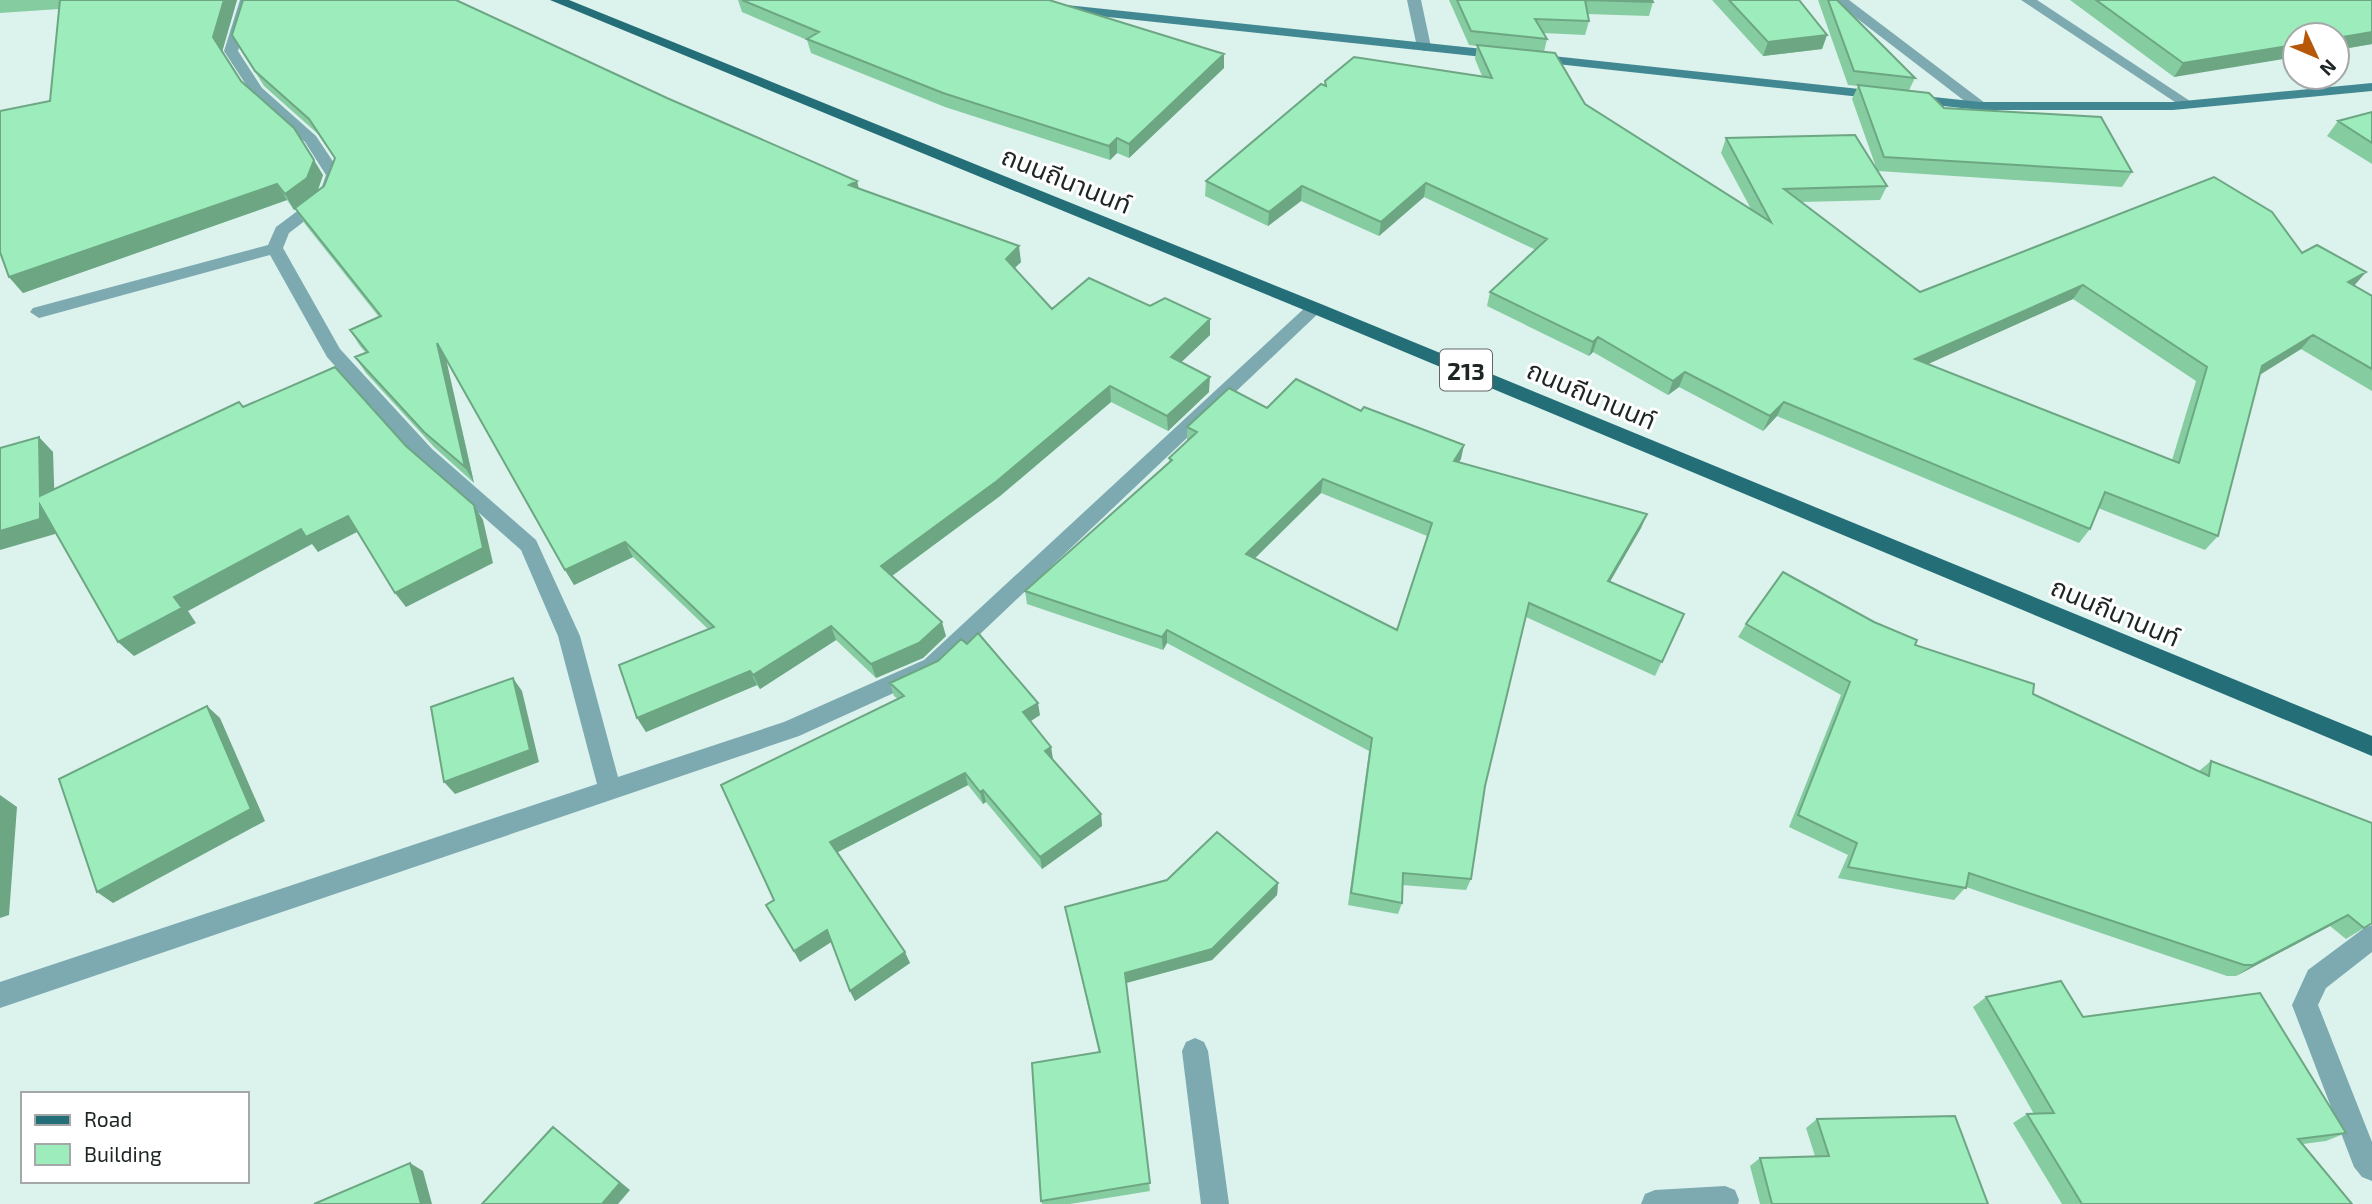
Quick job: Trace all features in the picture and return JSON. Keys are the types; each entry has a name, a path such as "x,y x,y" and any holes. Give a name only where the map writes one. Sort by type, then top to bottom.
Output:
{"main road":[{"name":"ถนนถีนานนท์","path":"557,0 1315,308 2372,746"}],"street":[{"path":"247,0 231,51 257,92 311,139 334,174 326,197 282,231 275,248"},
{"path":"1414,0 1424,47"},
{"path":"1840,0 1980,106"},
{"path":"2028,0 2189,105"},
{"path":"1037,6 1980,106 2189,105 2372,87"},
{"path":"39,313 275,248"},
{"path":"275,248 333,353 425,454 529,545 569,636 610,790"},
{"path":"0,995 791,729 932,666 1315,308"},
{"path":"2372,937 2317,979 2305,1005 2364,1157 2372,1167"},
{"path":"1195,1051 1215,1204"},
{"path":"1655,1204 1725,1200"}],"building":[{"path":"60,0 224,0 213,37 241,81 294,128 314,160 307,178 285,194 277,184 9,277 0,252 0,111 50,101"},
{"path":"243,0 456,0 667,98 857,181 849,185 1019,246 1006,259 1052,309 1089,278 1150,306 1165,298 1210,319 1171,357 1210,377 1167,416 1110,386 997,481 881,566 942,622 919,643 871,664 831,626 753,675 750,671 637,718 619,665 714,627 625,542 565,570 437,343 465,467 424,432 355,357 368,352 350,330 381,316 295,208 324,186 335,158 309,119 255,71 232,35"},
{"path":"742,0 1049,0 1224,54 1129,144 1117,138 1109,146 943,93 807,39 819,32"},
{"path":"1457,0 1585,0 1589,21 1535,19 1547,39 1471,31"},
{"path":"1585,0 1652,0 1653,2"},
{"path":"1729,0 1799,0 1827,35 1768,42"},
{"path":"1828,0 1837,0 1915,78 1854,71"},
{"path":"2096,0 2372,0 2372,32 2351,36 2351,21 2281,21 2281,47 2183,63"},
{"path":"1477,45 1555,53 1585,104 1771,222 1726,138 1855,135 1887,186 1784,189 1920,292 2214,177 2272,212 2302,253 2317,245 2366,272 2348,282 2372,296 2372,369 2313,335 2262,366 2218,536 2105,492 2090,529 1784,402 1770,416 1685,372 1673,381 1598,337 1593,342 1490,292 1547,239 1426,183 1381,222 1302,186 1269,212 1206,181 1321,84 1326,86 1325,81 1354,57 1492,78","holes":["2083,285 2207,367 2179,463 1915,359"]},
{"path":"1858,85 1929,93 1944,108 2101,117 2132,172 1884,157"},
{"path":"2372,112 2372,143 2338,121"},
{"path":"335,367 406,446 474,505 483,548 395,593 348,516 306,537 301,529 174,597 182,608 118,642 40,505 40,519 0,531 0,448 39,437 40,496 239,402 243,407"},
{"path":"1296,379 1361,411 1364,407 1464,445 1454,461 1647,514 1608,581 1684,614 1662,662 1529,603 1485,786 1471,879 1403,873 1402,903 1351,893 1372,738 1167,630 1162,637 1025,591 1172,460 1169,458 1197,432 1187,427 1229,388 1267,408","holes":["1323,479 1432,523 1397,630 1246,554"]},
{"path":"1783,572 1874,622 1917,640 1915,645 2034,684 2033,694 2209,776 2211,761 2372,823 2372,923 2364,928 2348,915 2253,965 2244,965 1969,873 1966,888 1848,867 1857,843 1798,815 1850,682 1746,624"},
{"path":"978,633 1038,703 1023,712 1051,747 1045,751 1101,814 1040,857 983,790 980,792 965,773 830,842 905,952 850,991 827,930 794,951 766,905 774,900 721,785 904,696 890,683 938,661 961,639 967,644"},
{"path":"513,678 530,750 444,782 431,707"},
{"path":"207,706 251,809 97,892 59,779"},
{"path":"1217,832 1278,883 1212,949 1125,973 1150,1183 1041,1201 1032,1063 1100,1052 1065,907 1167,880"},
{"path":"2061,981 2083,1017 2260,993 2346,1133 2298,1139 2352,1204 2082,1204 2027,1114 2054,1113 1986,997"},
{"path":"1955,1116 1988,1204 1772,1204 1760,1158 1829,1156 1817,1119"},
{"path":"553,1127 620,1183 602,1204 482,1204"},
{"path":"410,1163 421,1204 314,1204"}]}
